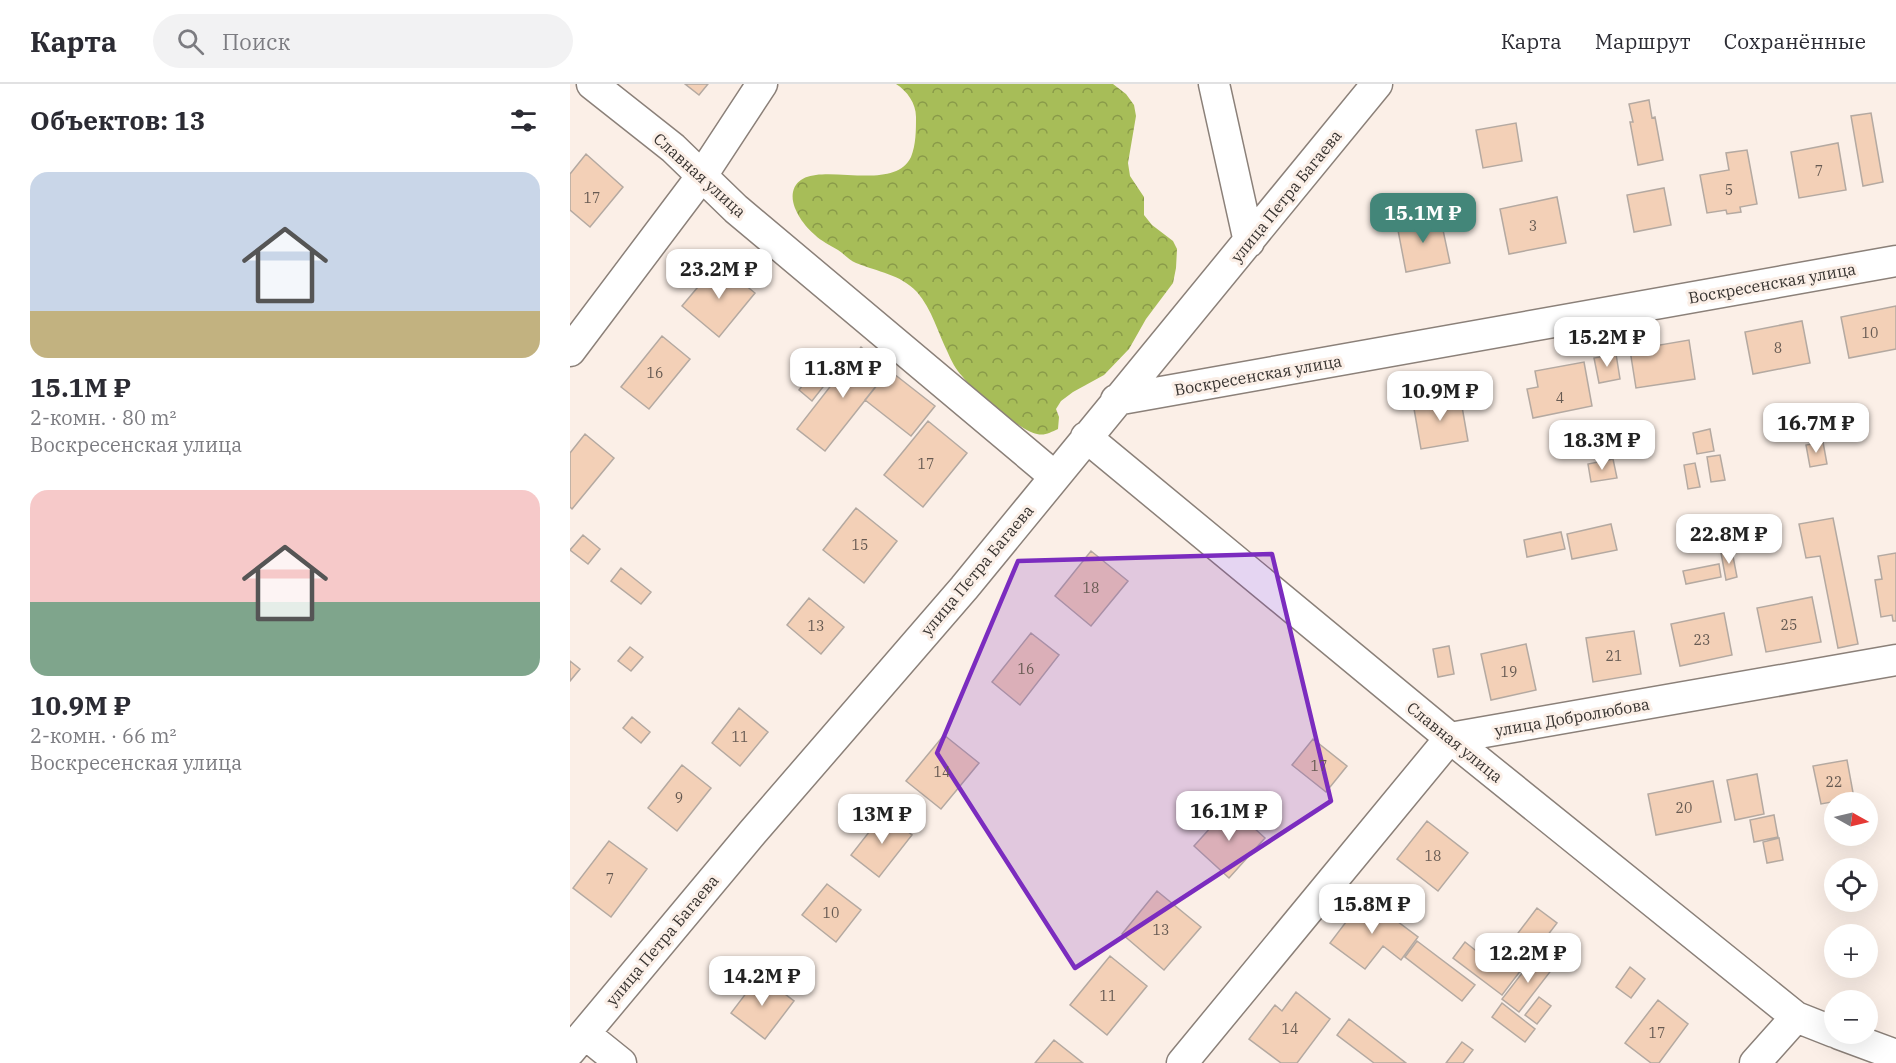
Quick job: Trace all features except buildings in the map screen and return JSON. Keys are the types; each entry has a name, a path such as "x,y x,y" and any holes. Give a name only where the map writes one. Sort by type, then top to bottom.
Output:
{"street":[{"name":"Славная улица","path":"592,84 673,148 736,209 1054,476"},
{"path":"570,351 701,177 762,84"},
{"path":"1214,84 1250,242"},
{"name":"улица Петра Багаева","path":"577,1042 752,833 964,588 1116,400 1250,242 1377,84"},
{"name":"Воскресенская улица","path":"1116,400 1896,261"},
{"name":"Славная улица","path":"1086,437 1450,738 1796,1017 1824,1028"},
{"name":"улица Добролюбова","path":"1450,738 1896,660"},
{"path":"1182,1063 1450,738"},
{"path":"1755,1063 1796,1017"},
{"path":"577,1042 621,1063"},
{"path":"1866,1044 1896,1055"}],"highlighted area":[{"path":"1272,554 1331,801 1075,968 937,753 1018,561"}],"green space":[{"path":"896,84 1113,84 1126,94 1134,105 1136,116 1128,163 1130,176 1144,197 1144,215 1152,225 1173,241 1177,249 1173,283 1146,319 1129,349 1104,375 1061,401 1056,409 1059,417 1058,429 1045,434 1037,434 1020,426 998,410 958,371 949,356 931,313 917,292 896,277 856,263 820,239 802,221 796,210 793,192 800,181 812,175 885,174 901,169 911,157 914,148 916,112 910,98"}]}
